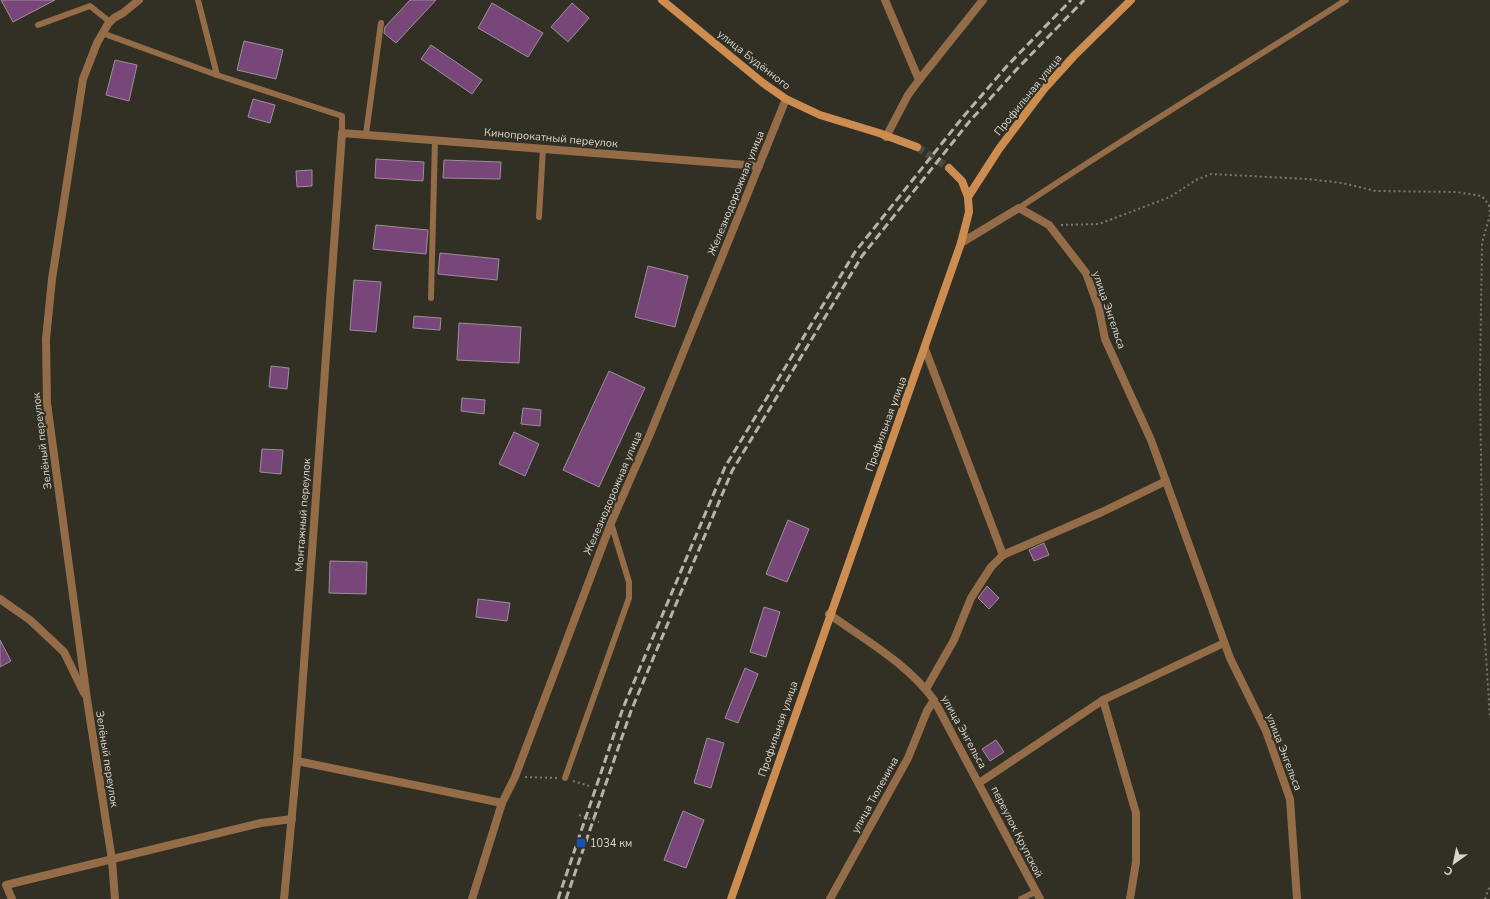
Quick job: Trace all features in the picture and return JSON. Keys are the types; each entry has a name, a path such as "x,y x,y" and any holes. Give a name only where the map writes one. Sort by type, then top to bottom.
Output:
{"main road":[{"name":"Профильная улица","path":"731,899 829,614 925,349 961,243 969,212 968,197 1007,136 1044,89 1074,56 1131,0"},
{"name":"улица Будённого","path":"665,1 763,83 786,99 820,115 917,148"},
{"path":"949,168 962,181 968,197"}],"street":[{"name":"Зелёный переулок","path":"115,899 112,860 87,699 47,403 46,339 52,279 83,79 102,33 110,22 139,0"},
{"path":"885,0 918,80"},
{"path":"886,137 908,95 918,80 983,0"},
{"name":"Железнодорожная улица","path":"472,899 502,803 515,777 611,523 653,427 786,99"},
{"name":"Кинопрокатный переулок","path":"342,133 759,166"},
{"name":"Монтажный переулок","path":"284,899 297,761 342,133"},
{"path":"961,243 1019,208"},
{"name":"улица Энгельса","path":"1019,208 1049,225 1086,272 1099,309 1105,339 1151,440 1224,643 1266,731 1290,799 1297,899"},
{"path":"925,349 1003,555"},
{"path":"926,688 954,640 971,598 991,567 1003,555 1102,512 1166,481"},
{"path":"0,599 30,620 64,652 87,699"},
{"name":"улица Энгельса","path":"829,614 904,668 926,688 979,783 1104,700 1224,643"},
{"name":"улица Тюленина","path":"830,899 908,758 927,711 934,700"},
{"path":"1104,700 1136,814 1136,862 1130,899"},
{"path":"297,761 502,803"},
{"name":"переулок Крупской","path":"979,783 1038,896"},
{"path":"12,899 6,885 261,823 292,819"}],"lane":[{"path":"198,0 217,75"},
{"path":"1019,208 1096,156 1270,49 1346,0"},
{"path":"38,25 90,6 110,22"},
{"path":"366,134 381,23"},
{"path":"102,33 217,75 342,116 342,133"},
{"path":"431,298 435,140"},
{"path":"539,217 543,148"},
{"path":"566,778 629,598 629,582 611,523"},
{"name":"переулок Крупской","path":"1021,899 1038,896"}],"path":[{"path":"1049,225 1099,224 1170,197 1196,180 1211,174 1307,179 1342,183 1376,191 1456,192 1482,196 1489,205 1490,214 1482,243 1480,379 1483,610 1490,717"},
{"path":"515,777 566,778 589,786"},
{"path":"579,815 599,822"},
{"path":"1485,899 1490,885"}],"building":[{"path":"1,0 55,0 13,22"},
{"path":"410,0 436,0 396,43 384,33 385,27"},
{"path":"492,3 543,33 528,57 478,28"},
{"path":"572,3 589,18 568,42 551,27"},
{"path":"244,41 283,50 276,79 237,70"},
{"path":"431,45 482,80 472,94 421,59"},
{"path":"115,60 137,65 129,101 106,95"},
{"path":"253,99 275,105 270,123 248,117"},
{"path":"376,159 424,162 423,181 375,178"},
{"path":"444,160 501,162 500,179 443,178"},
{"path":"312,170 312,186 297,187 296,171"},
{"path":"376,225 428,230 426,254 373,249"},
{"path":"440,253 499,259 497,280 438,274"},
{"path":"648,266 688,276 675,327 635,317"},
{"path":"354,280 381,282 376,332 350,330"},
{"path":"414,316 441,318 440,330 413,328"},
{"path":"459,323 521,327 519,363 457,360"},
{"path":"271,366 289,368 287,389 269,387"},
{"path":"609,371 645,388 599,487 563,470"},
{"path":"462,398 485,400 484,414 461,411"},
{"path":"523,408 541,410 540,426 521,424"},
{"path":"514,432 539,444 525,476 499,464"},
{"path":"262,449 283,450 281,474 260,472"},
{"path":"788,520 809,529 787,582 766,574"},
{"path":"1044,543 1049,555 1034,561 1029,550"},
{"path":"330,561 367,562 366,594 329,593"},
{"path":"987,586 999,598 989,609 978,598"},
{"path":"478,599 510,603 507,621 476,617"},
{"path":"764,607 780,612 766,657 750,652"},
{"path":"0,640 11,661 0,667"},
{"path":"745,668 758,674 738,723 725,718"},
{"path":"707,738 724,743 711,788 694,783"},
{"path":"996,740 1004,752 990,761 982,749"},
{"path":"683,811 704,820 686,868 664,860"}],"tunnel":[{"path":"917,147 949,168"}],"railway":[{"path":"558,899 623,708 725,467 855,252 963,117 1007,66 1071,0"},
{"path":"566,899 631,711 732,471 862,256 969,122 1017,69 1084,0"}],"place":[{"name":"1034 км","path":"581,843"}]}
